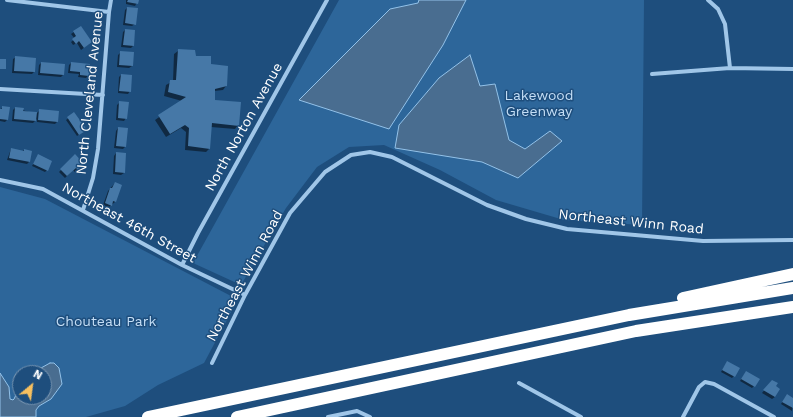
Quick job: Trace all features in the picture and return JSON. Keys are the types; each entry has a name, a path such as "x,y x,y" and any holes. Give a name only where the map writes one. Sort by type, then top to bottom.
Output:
{"highway":[{"path":"629,315 656,304 793,274"},
{"path":"148,417 629,315 793,288"},
{"path":"237,417 636,331 790,307"}],"street":[{"path":"7,0 109,12"},
{"name":"North Cleveland Avenue","path":"83,210 96,162 111,0"},
{"name":"North Norton Avenue","path":"182,265 198,233 327,0"},
{"path":"708,0 718,9 725,24 730,68"},
{"path":"652,74 730,68 793,69"},
{"path":"0,89 103,95"},
{"name":"Northeast Winn Road","path":"212,363 245,295 290,213 325,172 351,155 370,152 392,157 487,205 526,220 567,229 703,242 793,240"},
{"name":"Northeast 46th Street","path":"0,180 43,188 182,265 245,295"},
{"path":"519,382 581,417"},
{"path":"683,417 699,387 705,382 714,384 774,417"},
{"path":"328,417 357,411 370,417"}],"green space":[{"name":"Lakewood Greenway","path":"339,0 644,0 642,225 564,220 496,200 440,170 384,145 349,147 317,167 286,208 241,285 193,263"},
{"name":"Chouteau Park","path":"0,187 45,199 231,296 235,305 204,363 158,385 125,406 86,417 0,417"}],"shaded area":[{"path":"419,0 466,0 443,45 389,129 299,100 390,9 418,3"},
{"path":"470,55 480,86 495,84 509,140 525,149 550,131 562,141 518,178 482,162 395,148 399,125 439,78"},
{"path":"54,363 59,368 62,384 52,398 52,365 46,365"},
{"path":"0,373 9,387 10,399 12,400 12,405 41,405 36,410 36,417 0,417"}],"building":[{"path":"128,0 139,0 138,4 127,2"},
{"path":"127,7 138,8 136,25 125,23"},
{"path":"81,26 92,42 84,48 79,41 76,44 72,39 76,36 73,31"},
{"path":"125,29 135,30 134,46 123,45"},
{"path":"178,49 195,50 196,56 211,56 211,64 228,66 227,86 215,89 215,100 241,102 239,126 212,123 210,149 188,146 189,128 185,125 170,134 158,115 186,97 168,92 170,80 176,80"},
{"path":"120,51 134,52 133,66 119,65"},
{"path":"15,56 36,58 35,72 14,71"},
{"path":"0,59 6,59 6,69 0,69"},
{"path":"41,62 65,64 64,75 40,73"},
{"path":"71,62 90,64 89,76 80,75 80,72 70,71"},
{"path":"121,74 132,75 131,92 119,91"},
{"path":"119,101 129,102 127,119 118,118"},
{"path":"2,106 10,107 8,120 0,119 0,109 2,109"},
{"path":"15,107 24,108 23,111 37,112 36,121 14,119"},
{"path":"39,109 59,111 58,122 38,120"},
{"path":"74,112 87,130 79,135 67,117"},
{"path":"118,127 128,128 126,147 116,146"},
{"path":"11,148 32,151 30,162 9,158"},
{"path":"116,152 126,153 125,173 115,172"},
{"path":"38,154 52,161 48,171 33,164"},
{"path":"75,154 85,165 79,171 76,168 67,176 60,169"},
{"path":"115,182 122,185 116,202 113,201 112,206 105,203 110,188 112,188"},
{"path":"727,361 740,368 735,377 722,370"},
{"path":"746,371 760,379 755,387 741,379"},
{"path":"772,380 778,383 776,386 780,389 775,397 763,390"},
{"path":"787,394 793,398 793,408 782,402"}]}
